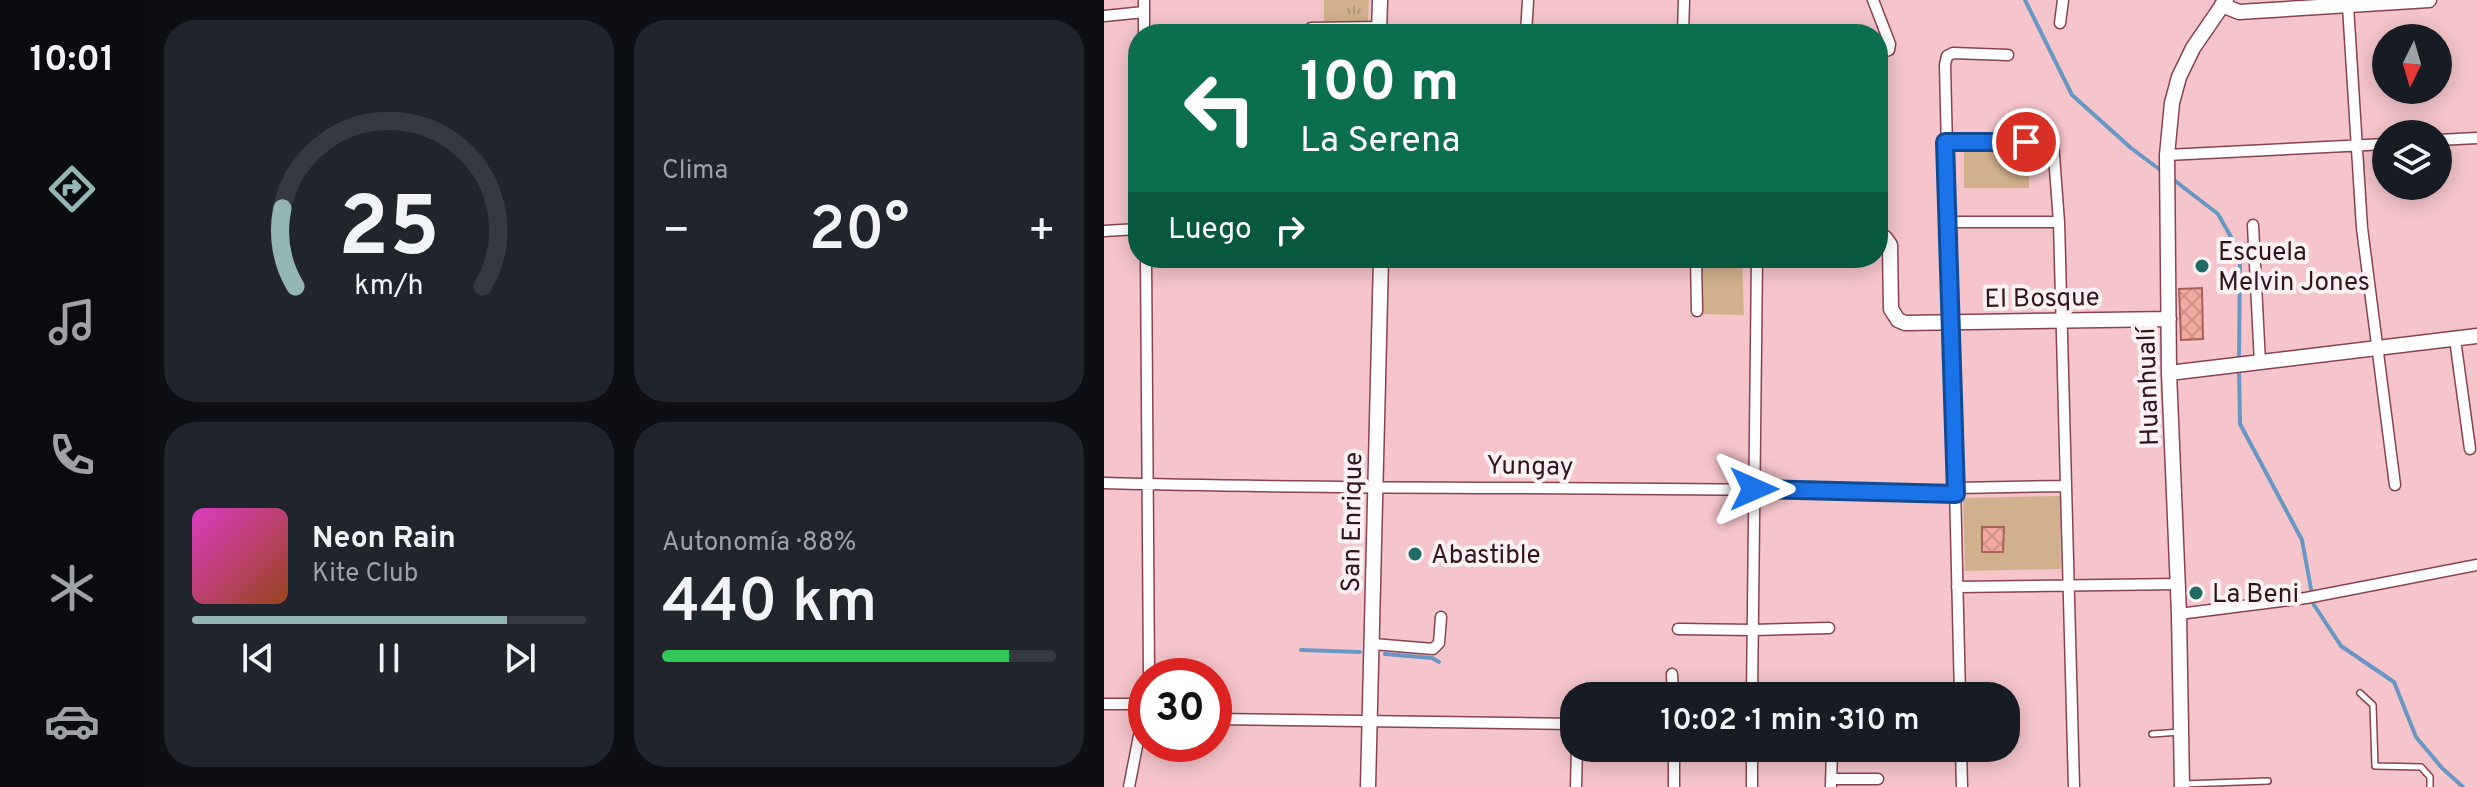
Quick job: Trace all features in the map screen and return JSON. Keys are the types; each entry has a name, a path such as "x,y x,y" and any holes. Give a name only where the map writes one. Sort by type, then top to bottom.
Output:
{"street":[{"path":"1144,0 1144,24"},
{"path":"1379,24 1380,0"},
{"path":"1527,24 1528,0"},
{"path":"1683,24 1684,0"},
{"path":"1873,0 1882,24"},
{"path":"2060,23 2063,0"},
{"path":"2224,3 2239,12 2429,0"},
{"name":"Huanhualí","path":"2182,786 2179,614 2169,373 2167,161 2172,103 2179,77 2193,48 2224,3"},
{"path":"2348,6 2362,228 2395,485"},
{"path":"1104,16 1144,12"},
{"path":"1960,682 1945,65 1947,56 1953,53 2008,55"},
{"path":"2452,139 2477,138"},
{"path":"1945,142 2053,142 2059,222 2074,787"},
{"path":"2167,161 2372,145"},
{"path":"1948,222 2059,222"},
{"path":"2253,225 2256,364"},
{"path":"1104,231 1128,230"},
{"path":"1146,268 1149,658"},
{"name":"San Enrique","path":"1368,787 1381,268"},
{"path":"1696,268 1697,311"},
{"path":"1752,682 1757,268"},
{"name":"El Bosque","path":"1887,268 1891,309 1893,315 1905,323 2169,319"},
{"path":"2169,373 2477,336"},
{"path":"2455,339 2470,449"},
{"name":"Yungay","path":"1104,483 1956,491 2066,486"},
{"path":"2179,614 2333,594 2477,565"},
{"path":"1957,587 2178,584"},
{"path":"1373,644 1433,649 1439,643 1441,617"},
{"path":"1678,629 1829,628"},
{"path":"1672,674 1672,682"},
{"path":"1104,704 1128,704"},
{"path":"1232,719 1560,724"},
{"path":"1129,787 1134,762"},
{"path":"1576,787 1577,762"},
{"path":"1674,762 1674,787"},
{"path":"1752,762 1752,787"},
{"path":"1832,762 1831,783 1878,779"},
{"path":"1961,762 1962,787"}],"lane":[{"path":"2360,693 2373,705 2375,766 2421,767 2430,777 2430,787"},
{"path":"2152,734 2181,732"},
{"path":"2182,786 2268,781"}],"green space":[{"path":"1324,0 1369,0 1368,23 1324,22"},
{"path":"1964,152 2029,152 2029,188 1964,188"},
{"path":"1701,268 1742,268 1744,315 1701,314"},
{"path":"2060,496 2061,569 1965,571 1963,498"}],"building":[{"path":"2202,288 2203,339 2181,340 2179,289"},
{"path":"1982,527 2004,527 2003,552 1982,552"}],"waterway":[{"path":"2025,0 2072,95 2163,172"},
{"path":"2170,177 2218,214 2240,253 2239,359"},
{"path":"2239,368 2240,424 2302,540 2314,605 2341,646 2394,682 2416,737 2463,787"},
{"path":"1301,650 1360,652"},
{"path":"1385,654 1432,658 1439,662"}],"place":[{"name":"Escuela Melvin Jones","path":"2202,266"},
{"name":"Abastible","path":"1415,554"},
{"name":"La Beni","path":"2196,593"}],"route":[{"path":"1754,489 1956,494 1945,142 2026,142"}]}
